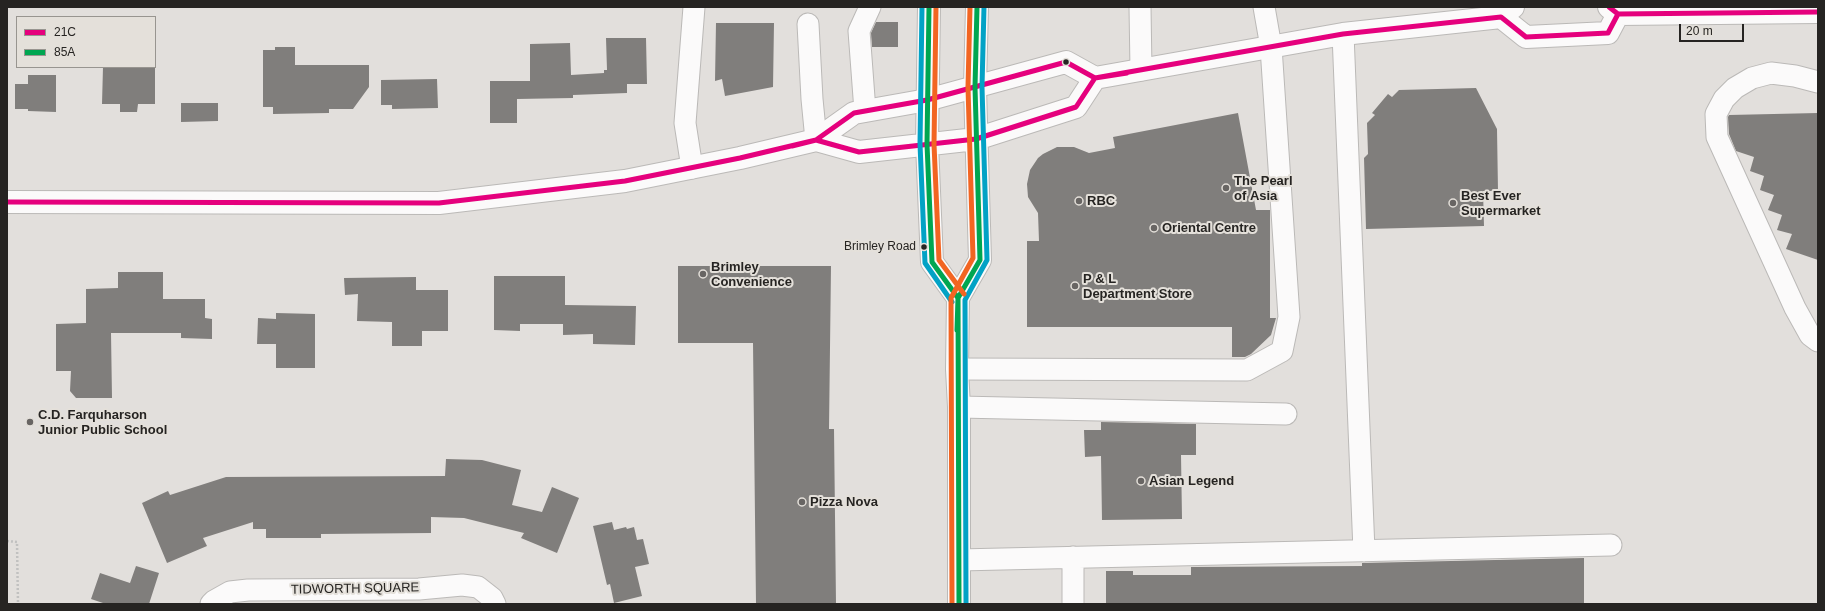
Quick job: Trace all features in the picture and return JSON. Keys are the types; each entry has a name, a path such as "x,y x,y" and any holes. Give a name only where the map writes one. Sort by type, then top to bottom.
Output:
{"main road":[{"path":"929,7 927,144 932,262 958,298"},
{"path":"959,604 959,407 957,369 958,298 980,260 975,87 976,7"},
{"path":"7,202 439,203 625,181 692,168 816,140 854,114 927,100 1066,62 1095,78 1343,34 1507,12 1526,37 1608,33 1614,10 1818,12"},
{"path":"816,140 859,152 976,139 1076,107 1095,78"}],"street":[{"path":"692,168 685,123 694,7"},
{"path":"865,111 859,31 870,7"},
{"path":"1140,7 1141,70"},
{"path":"957,369 1247,370 1282,351 1289,318 1271,47 1264,7"},
{"path":"808,24 816,140"},
{"path":"1343,34 1364,551"},
{"path":"1818,82 1795,76 1771,73 1752,78 1735,88 1724,99 1716,114 1717,138 1795,308 1810,335 1818,341"},
{"path":"959,407 1286,414"},
{"path":"959,560 1073,556 1611,545"},
{"path":"1073,556 1073,604"},
{"name":"TIDWORTH SQUARE","path":"211,604 230,592 248,590 420,589 462,585 478,587 492,598 496,604"}],"path":[{"path":"7,541 17,542 18,604"}],"building":[{"path":"876,22 898,22 898,47 872,47 871,33"},
{"path":"716,23 774,23 773,87 725,96 722,79 715,81"},
{"path":"606,38 646,38 647,84 627,84 627,93 573,95 573,98 517,99 517,123 490,123 490,81 530,81 530,44 570,43 571,75 604,73 604,70 607,70"},
{"path":"275,47 295,47 295,65 369,65 369,87 353,109 329,109 329,113 273,114 273,107 263,107 263,50 275,50"},
{"path":"103,68 155,68 155,104 138,104 137,112 120,112 120,104 102,104"},
{"path":"28,75 56,75 56,112 15,109 15,84 28,84"},
{"path":"437,79 438,108 392,109 392,105 381,105 381,80"},
{"path":"1476,88 1497,129 1498,191 1483,191 1484,226 1366,229 1364,158 1368,154 1367,123 1375,115 1372,113 1388,94 1392,97 1399,90"},
{"path":"181,103 218,103 218,121 181,122"},
{"name":"Oriental Centre","path":"1238,113 1256,210 1270,210 1270,318 1276,318 1271,335 1251,354 1245,357 1232,357 1232,327 1027,327 1027,241 1039,241 1038,213 1028,197 1027,184 1030,170 1038,158 1057,147 1074,147 1089,153 1115,148 1113,137"},
{"path":"1818,113 1818,260 1786,249 1792,234 1777,230 1782,215 1768,210 1774,195 1760,190 1764,176 1750,171 1754,157 1736,151 1729,134 1728,117 1729,115"},
{"path":"678,266 831,266 829,429 834,429 836,604 756,604 753,343 678,343"},
{"path":"118,272 163,272 163,299 205,299 205,318 212,319 212,339 181,338 181,333 111,333 112,398 76,398 70,391 71,371 56,371 56,324 86,323 86,289 118,288"},
{"path":"494,276 565,276 565,305 636,306 635,345 593,344 593,334 563,335 563,324 520,324 520,331 494,330"},
{"path":"416,277 416,290 448,290 448,331 422,331 422,346 392,346 392,322 357,321 358,294 345,295 344,278"},
{"path":"276,313 315,314 315,368 276,368 276,344 257,344 258,318 276,319"},
{"path":"1101,422 1196,424 1196,455 1181,455 1182,519 1102,520 1101,456 1085,457 1084,430 1101,430"},
{"path":"446,459 482,460 521,470 512,505 542,512 552,487 579,498 557,553 521,538 524,533 464,518 431,517 431,533 321,534 321,538 266,538 266,529 253,529 253,522 203,538 207,546 167,563 142,503 168,491 170,495 226,477 445,476"},
{"path":"612,522 614,530 634,527 637,540 643,539 649,564 635,567 642,596 614,603 610,584 607,585 593,526"},
{"path":"1584,558 1584,604 1106,604 1106,571 1133,571 1133,575 1191,575 1191,567 1362,566 1362,563"},
{"path":"136,566 159,573 149,604 106,604 91,599 100,573 130,583"}],"transit line":[{"path":"922,7 920,144 925,263 952,302"},
{"name":"85A","path":"929,7 927,144 932,262 958,298 959,604"},
{"path":"936,7 934,144 939,260 964,294"},
{"path":"952,604 951,298 973,258 968,87 970,7"},
{"name":"85A","path":"957,330 958,298 980,260 975,87 977,7"},
{"path":"966,604 965,300 987,260 982,87 984,7"},
{"name":"21C","path":"1609,7 1618,14 1818,12"},
{"name":"21C","path":"7,202 439,203 625,181 740,158 816,140 859,152 976,139 1076,107 1095,78 1343,34 1501,17 1526,37 1608,33 1618,14"},
{"name":"21C","path":"792,146 816,140 854,113 927,100 1066,62 1095,78 1127,73"}],"place":[{"name":"The Pearl of Asia","path":"1226,188"},
{"name":"RBC","path":"1079,201"},
{"name":"Best Ever Supermarket","path":"1453,203"},
{"name":"Oriental Centre","path":"1154,228"},
{"name":"Brimley Road","path":"924,247"},
{"name":"Brimley Convenience","path":"703,274"},
{"name":"P & L Department Store","path":"1075,286"},
{"name":"C.D. Farquharson Junior Public School","path":"30,422"},
{"name":"Asian Legend","path":"1141,481"},
{"name":"Pizza Nova","path":"802,502"}]}
